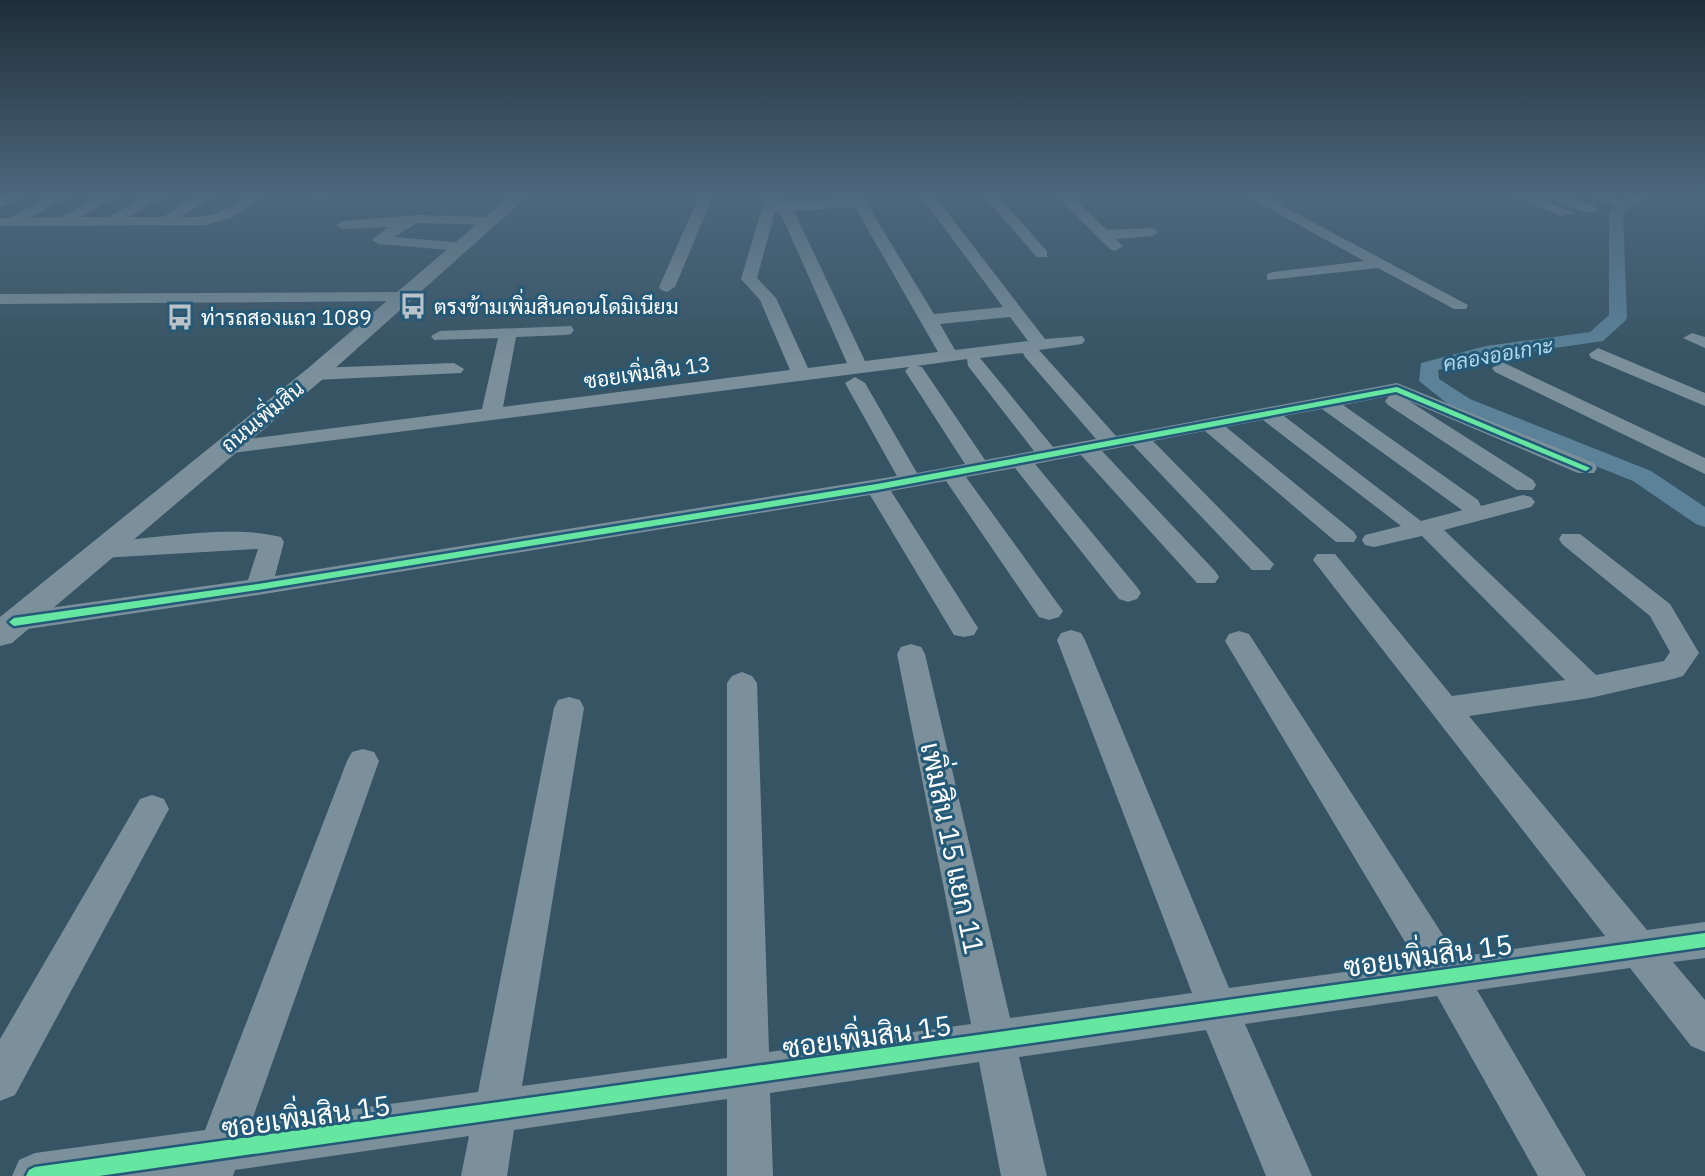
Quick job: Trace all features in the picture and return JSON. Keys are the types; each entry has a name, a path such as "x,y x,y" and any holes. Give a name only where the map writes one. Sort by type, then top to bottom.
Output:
{"street":[{"name":"ถนนเพิ่มสิน","path":"7,628 315,374 457,249"},
{"path":"667,287 683,249"},
{"path":"760,249 749,279 768,298 799,369"},
{"path":"797,249 855,372 911,481"},
{"path":"886,249 947,351"},
{"path":"968,249 1015,311 1034,346 1111,443"},
{"path":"1037,249 1042,254"},
{"path":"1355,249 1460,305"},
{"path":"1273,277 1382,263"},
{"path":"0,299 404,297"},
{"path":"928,320 1015,311"},
{"path":"440,336 565,330"},
{"path":"491,415 508,332"},
{"name":"ซอยเพิ่มสิน 13","path":"224,447 1076,340"},
{"path":"1598,354 1705,400"},
{"path":"975,362 1048,455"},
{"path":"1502,368 1705,467"},
{"path":"315,374 454,369"},
{"path":"915,371 979,468"},
{"path":"7,628 877,487 1397,389 1586,468"},
{"path":"1374,540 1427,531 1524,494 1382,392"},
{"path":"1326,403 1470,505"},
{"path":"1268,414 1427,531 1590,688"},
{"path":"1209,425 1335,549 1446,708 1705,1032"},
{"path":"1138,438 1261,564"},
{"path":"1087,447 1206,577"},
{"path":"1020,460 1128,593"},
{"path":"951,473 1049,611"},
{"path":"877,487 964,628"},
{"path":"1398,552 1427,531"},
{"path":"1446,708 1590,688 1673,669 1685,653 1660,610 1571,539"},
{"path":"101,550 239,540 272,542 270,560 258,587"},
{"path":"1072,640 1218,1009 1289,1176"},
{"path":"1239,641 1446,975 1563,1176"},
{"name":"เพิ่มสิน 15 แยก 11","path":"911,654 995,1042"},
{"path":"742,683 750,1176"},
{"path":"484,1176 569,708"},
{"path":"215,1163 363,761"},
{"path":"0,1080 152,809"},
{"name":"ซอยเพิ่มสิน 15","path":"35,1176 215,1163 494,1113 1705,940"},
{"path":"995,1042 1024,1176"}],"waterway":[{"name":"คลองออเกาะ","path":"1617,249 1618,317 1596,337 1486,352 1428,367 1429,381 1462,404 1642,476 1705,519"}],"cycle path":[{"path":"14,622 258,587 877,487 1397,389 1586,468"},
{"path":"35,1176 1705,940"}],"place":[{"name":"ตรงข้ามเพิ่มสินคอนโดมิเนียม","path":"413,306"},
{"name":"ท่ารถสองแถว 1089","path":"180,317"}]}
